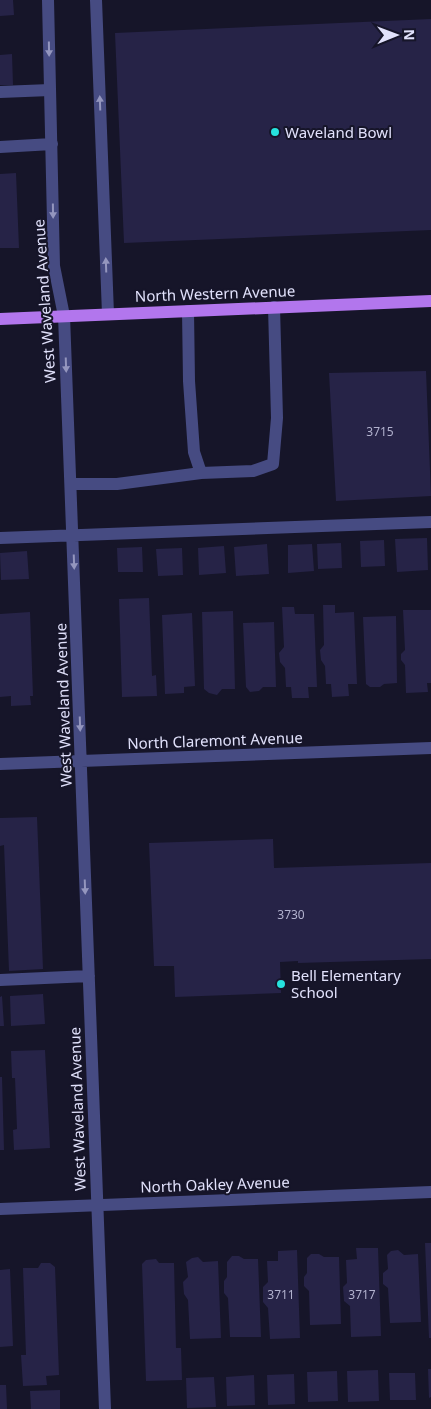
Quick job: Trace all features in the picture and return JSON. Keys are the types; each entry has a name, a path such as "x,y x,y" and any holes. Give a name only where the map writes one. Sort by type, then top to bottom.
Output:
{"main road":[{"name":"North Western Avenue","path":"0,319 431,301"}],"street":[{"name":"West Waveland Avenue","path":"48,0 54,266 64,316 105,1409"},
{"path":"96,0 108,314"},
{"path":"0,92 50,90"},
{"path":"0,147 52,144"},
{"path":"71,484 117,484 201,473 253,471 273,464 277,418 274,307"},
{"path":"188,311 194,452 201,473"},
{"path":"0,538 431,522"},
{"name":"North Claremont Avenue","path":"0,764 431,748"},
{"path":"0,980 89,976"},
{"name":"North Oakley Avenue","path":"0,1209 431,1192"}],"building":[{"path":"0,0 13,0 14,15 0,16"},
{"name":"Waveland Bowl","path":"431,19 431,230 124,243 115,33"},
{"path":"12,54 13,85 0,85 0,55"},
{"path":"16,173 19,248 0,248 0,174"},
{"path":"426,371 431,496 336,501 329,373"},
{"path":"427,538 428,570 397,572 395,539"},
{"path":"384,540 385,566 361,567 360,541"},
{"path":"341,543 342,568 318,569 317,544"},
{"path":"267,544 269,574 236,576 234,547"},
{"path":"312,544 314,571 288,573 288,545"},
{"path":"224,546 226,573 199,575 198,548"},
{"path":"142,547 143,572 118,572 117,548"},
{"path":"182,548 183,575 158,576 156,549"},
{"path":"27,551 29,579 1,580 0,553"},
{"path":"149,598 152,676 156,675 157,696 122,697 119,599"},
{"path":"323,605 335,605 335,613 354,612 357,684 348,684 349,696 332,697 331,684 326,684 325,666 321,660 320,650 324,645"},
{"path":"282,607 294,607 295,614 314,614 317,687 308,687 309,698 292,698 291,687 286,687 285,668 280,662 279,653 284,647"},
{"path":"403,610 431,610 431,683 427,683 428,692 406,693 405,665 401,660 401,654 405,650"},
{"path":"233,611 235,689 222,689 217,695 209,693 204,689 202,612"},
{"path":"30,612 33,696 30,696 31,705 11,706 11,696 0,697 0,614"},
{"path":"192,613 195,686 184,687 184,693 165,694 162,615"},
{"path":"396,616 397,683 370,687 366,684 363,617"},
{"path":"274,622 276,687 263,687 259,691 250,692 246,687 243,623"},
{"path":"37,817 43,969 9,971 4,845 0,846 0,818"},
{"path":"273,839 274,868 431,863 431,959 280,962 281,993 175,997 174,966 154,966 149,843"},
{"path":"43,994 45,1024 11,1026 10,996"},
{"path":"2,996 4,1026 0,1026 0,997"},
{"path":"45,1050 50,1148 14,1150 13,1130 17,1129 15,1078 12,1078 11,1051"},
{"path":"0,1077 2,1077 4,1150 0,1150"},
{"path":"425,1243 431,1243 431,1338 429,1338"},
{"path":"356,1248 378,1248 381,1336 351,1337 350,1306 344,1301 343,1287 347,1283 346,1260 357,1259"},
{"path":"297,1250 300,1338 270,1339 268,1308 263,1302 263,1287 268,1282 267,1261 278,1261 278,1251"},
{"path":"398,1250 404,1255 418,1254 421,1322 390,1323 388,1288 383,1284 383,1273 388,1269 387,1255 391,1251"},
{"path":"311,1254 319,1254 324,1257 339,1257 341,1324 310,1325 309,1291 304,1286 304,1277 307,1273 307,1258"},
{"path":"232,1256 239,1256 244,1259 258,1259 261,1337 230,1337 228,1298 224,1293 224,1281 227,1277 227,1262"},
{"path":"198,1257 203,1262 218,1261 221,1338 190,1339 188,1300 184,1294 183,1282 188,1277 186,1262"},
{"path":"156,1259 159,1263 174,1263 176,1348 181,1348 182,1380 146,1381 142,1264 146,1260"},
{"path":"41,1263 50,1263 55,1267 59,1375 46,1376 47,1385 23,1386 21,1355 26,1355 23,1268 38,1268"},
{"path":"10,1269 13,1346 0,1347 0,1270"},
{"path":"428,1369 431,1369 431,1397 429,1398"},
{"path":"378,1370 379,1401 348,1402 347,1371"},
{"path":"337,1371 338,1401 308,1402 307,1372"},
{"path":"389,1373 415,1373 416,1400 390,1400"},
{"path":"294,1374 295,1404 268,1405 267,1375"},
{"path":"254,1375 255,1405 227,1406 226,1377"},
{"path":"214,1377 216,1407 187,1408 186,1378"},
{"path":"0,1385 6,1385 7,1409 0,1409"},
{"path":"60,1390 60,1409 31,1409 30,1391"}],"place":[{"name":"Waveland Bowl","path":"275,132"},
{"name":"Bell Elementary School","path":"281,984"}]}
